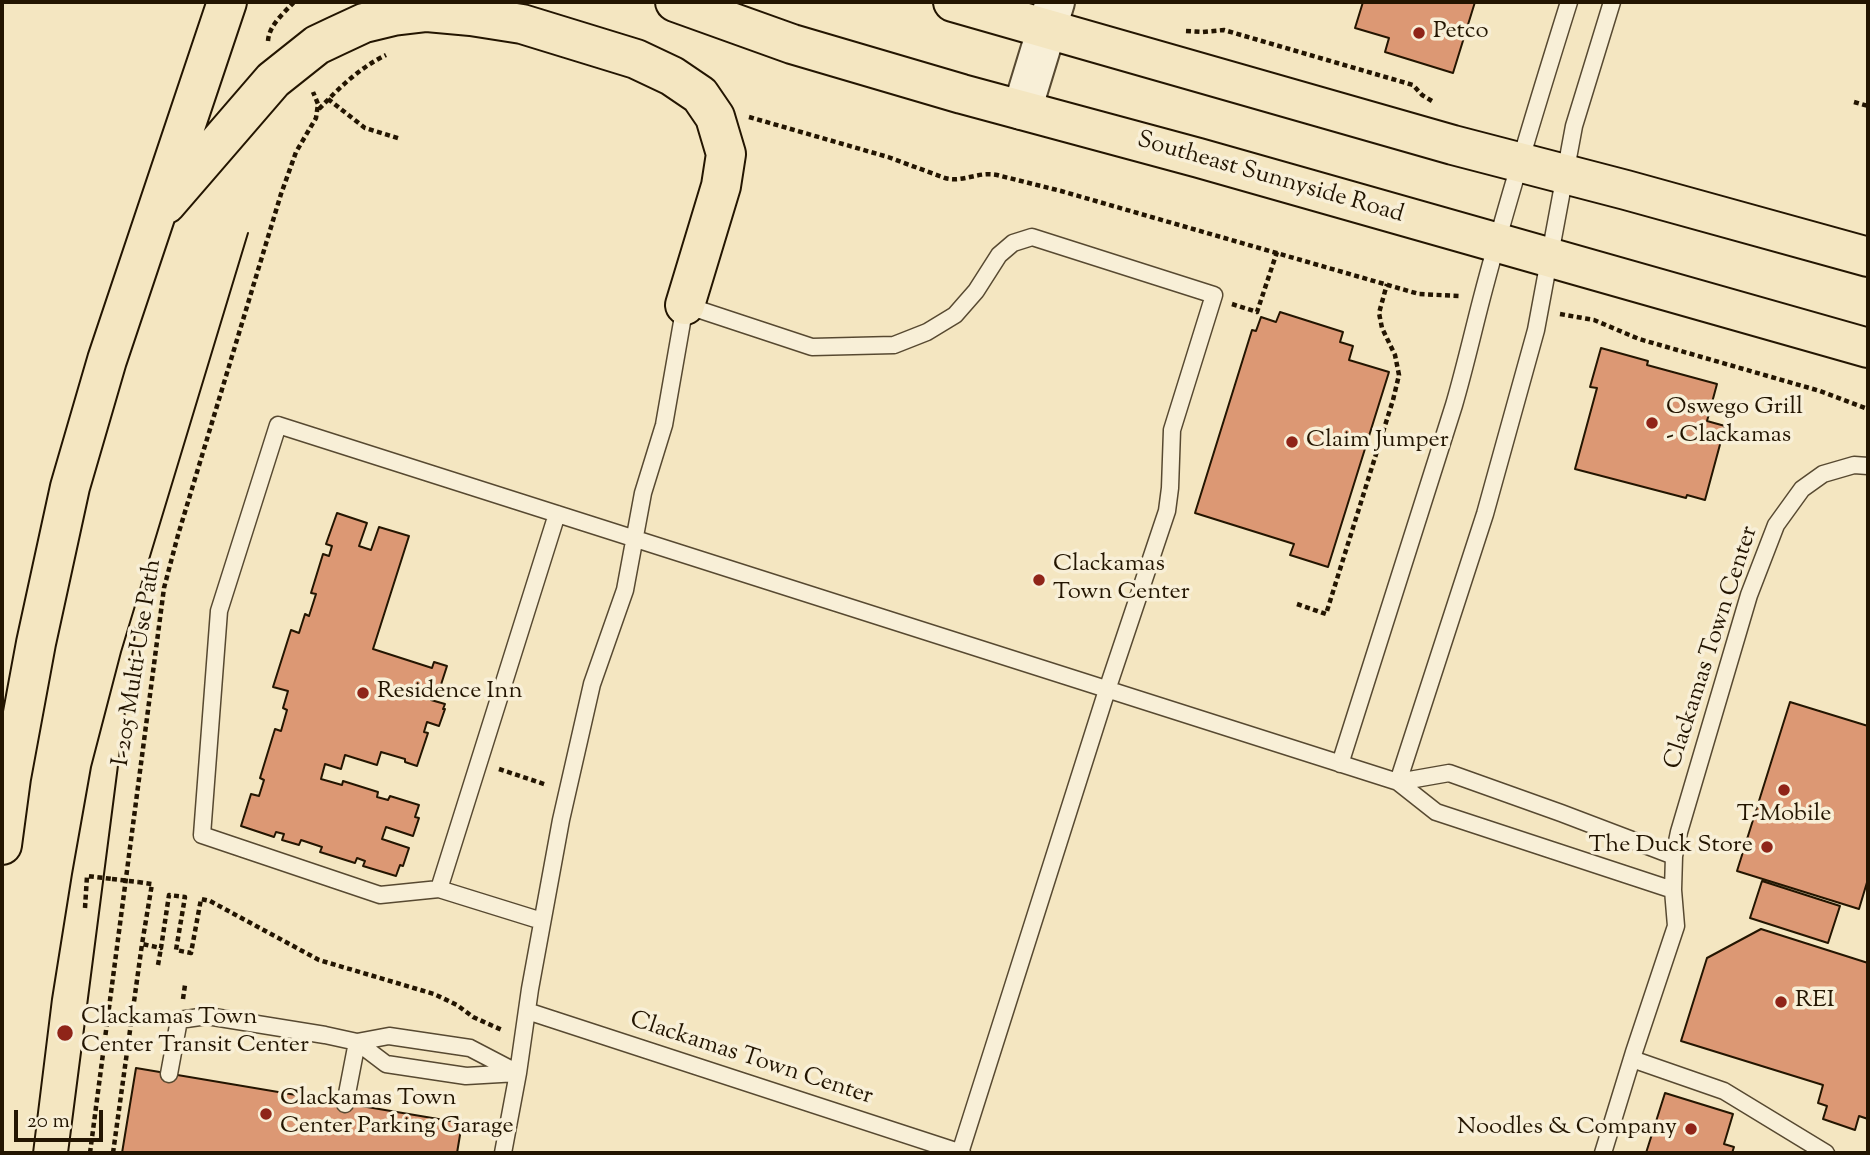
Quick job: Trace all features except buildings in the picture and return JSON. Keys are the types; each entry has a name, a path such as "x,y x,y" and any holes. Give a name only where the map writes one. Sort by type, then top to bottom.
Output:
{"main road":[{"path":"2,845 11,778 36,643 70,487 107,360 227,2"},
{"name":"Southeast Sunnyside Road","path":"675,2 792,44 1868,348"},
{"path":"953,2 1051,16 1428,138 1868,257"},
{"path":"155,216 273,80 317,45 364,23 427,12 522,24 636,59 672,76 700,95 716,117 726,153 721,186 685,305"}],"street":[{"path":"1022,110 1051,16"}],"lane":[{"path":"1340,764 1454,405 1520,162 1569,2"},
{"path":"1398,782 1485,514 1536,330 1574,126 1612,2"},
{"path":"503,1153 542,921 568,792 592,684 625,590 643,493 664,425 685,305 812,347 894,345 927,332 955,315 986,278 999,255 1013,243 1032,237 1214,295 1213,298"},
{"name":"Clackamas Town Center","path":"527,1011 961,1153 1107,690 1167,511 1172,430 1213,298"},
{"path":"542,921 439,889 380,895 202,835 219,611 278,425 1398,782 1436,812 1673,890"},
{"name":"Clackamas Town Center","path":"1603,1153 1676,926 1674,856 1679,832 1749,595 1776,525 1802,489 1823,474 1854,465 1868,466"},
{"path":"439,889 557,514"},
{"path":"1398,782 1449,773 1674,856"},
{"path":"169,1074 180,1020 207,1016 357,1042 389,1036 470,1048 518,1073"},
{"path":"357,1042 386,1064 466,1076 518,1073"},
{"path":"345,1104 357,1042"},
{"path":"1632,1059 1724,1091 1826,1153"}],"path":[{"path":"269,45 268,37 272,27 294,2"},
{"path":"1177,28 1189,32 1224,30 1413,85 1422,95 1438,102"},
{"name":"I-205 Multi-Use Path","path":"90,1153 164,588 182,521 296,152 319,109 328,99 369,63 395,51"},
{"path":"307,84 315,95 319,109"},
{"path":"328,99 365,128 401,139"},
{"path":"1854,102 1868,106"},
{"path":"769,122 888,157 944,178 964,180 978,174 997,175 1419,294 1450,295"},
{"path":"1213,298 1257,312 1277,252"},
{"path":"1297,604 1326,614 1393,400 1399,375 1395,355 1382,328 1379,313 1387,284"},
{"path":"1594,320 1640,339 1821,391 1868,409"},
{"path":"481,758 494,767 568,792"},
{"path":"85,908 87,876 152,884 113,1153"},
{"path":"158,965 169,895 185,897 176,950 191,953 201,898 319,960 433,994 457,1005 473,1017 523,1039"},
{"path":"142,944 161,948"}],"tram line":[{"path":"33,1153 52,999 91,767 121,652 248,233"},
{"path":"68,1153 136,626"}],"place":[{"name":"Petco","path":"1419,33"},
{"name":"Oswego Grill - Clackamas","path":"1652,423"},
{"name":"Claim Jumper","path":"1292,442"},
{"name":"Clackamas Town Center","path":"1039,580"},
{"name":"Residence Inn","path":"363,693"},
{"name":"T-Mobile","path":"1784,790"},
{"name":"The Duck Store","path":"1767,847"},
{"name":"REI","path":"1781,1002"},
{"name":"Clackamas Town Center Transit Center","path":"65,1033"},
{"name":"Clackamas Town Center Parking Garage","path":"266,1114"},
{"name":"Noodles & Company","path":"1691,1129"}]}
